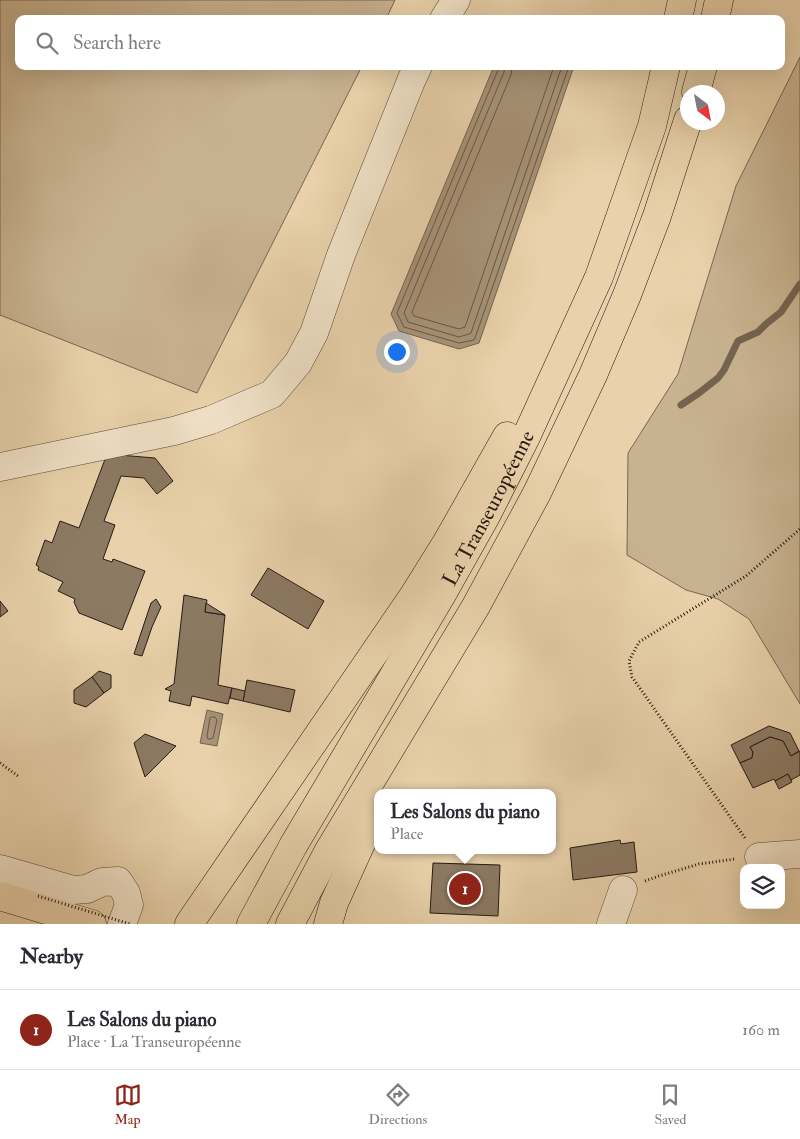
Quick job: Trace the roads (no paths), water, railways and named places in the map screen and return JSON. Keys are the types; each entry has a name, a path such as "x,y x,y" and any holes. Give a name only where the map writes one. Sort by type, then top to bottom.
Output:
{"main road":[{"path":"679,15 682,0"},
{"path":"716,15 719,0"},
{"name":"La Transeuropéenne","path":"251,924 293,846 445,589 486,516 526,437 599,277 652,126 665,70"},
{"path":"698,85 703,70"},
{"name":"La Transeuropéenne","path":"290,924 328,852 476,606 537,493 593,375 627,295 657,216 685,130"},
{"path":"189,924 414,595 447,542 599,277"},
{"path":"385,789 476,606"},
{"path":"328,924 334,903 374,815"},
{"path":"0,896 36,901 92,924"}],"street":[{"path":"447,15 456,0"},
{"path":"0,467 174,431 211,420 272,394 298,363 314,333 341,255 416,70"},
{"path":"759,857 800,854"},
{"path":"0,869 72,890 86,889 102,882 118,881 126,893 129,905 122,924"},
{"path":"611,924 622,890"}],"water":[{"path":"492,70 573,70 479,343 459,349 399,331 391,314"},
{"path":"207,710 223,714 217,746 200,743"}],"waterway":[{"path":"681,405 718,378 738,341 758,332 781,312 800,284"}],"place":[{"name":"Les Salons du piano","path":"465,889"}]}
